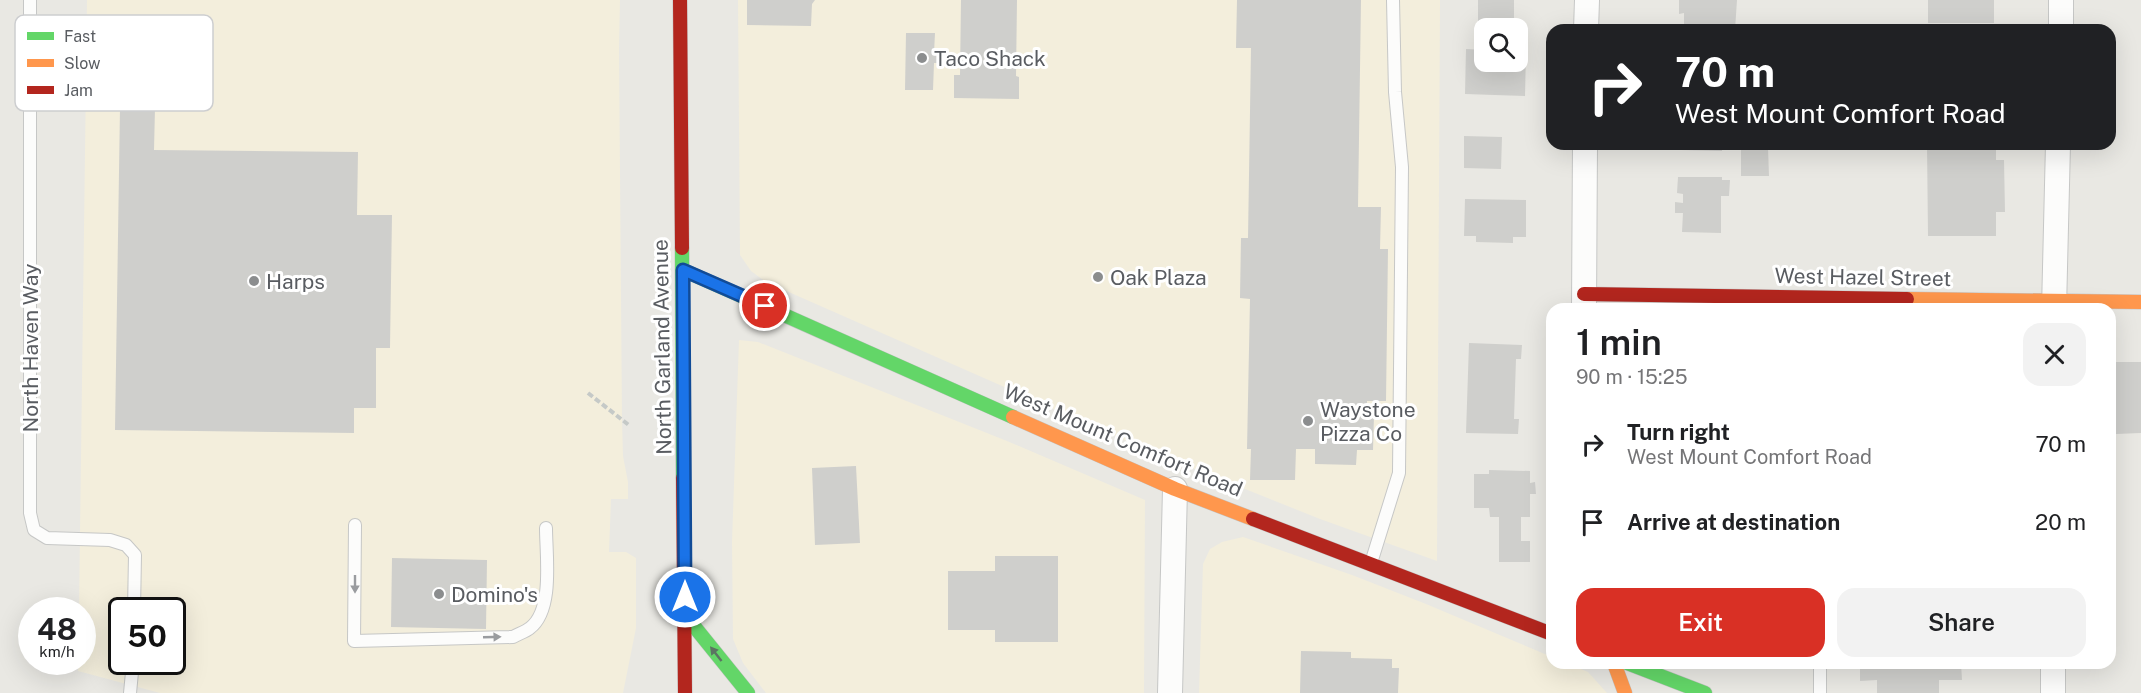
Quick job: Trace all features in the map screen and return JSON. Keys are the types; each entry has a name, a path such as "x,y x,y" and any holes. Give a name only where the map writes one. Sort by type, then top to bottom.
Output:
{"street":[{"name":"North Garland Avenue","path":"680,0 685,693"},
{"path":"1586,24 1587,0"},
{"path":"2061,0 2061,24"},
{"path":"1584,302 1585,150"},
{"path":"2054,303 2058,150"},
{"name":"West Mount Comfort Road","path":"683,270 1175,489 1546,632"},
{"name":"West Hazel Street","path":"1584,302 1824,303"},
{"name":"West Hazel Street","path":"2098,303 2141,302"},
{"path":"1170,693 1175,489"},
{"path":"685,615 748,693"},
{"path":"1616,669 1625,693"},
{"path":"1644,669 1706,693"},
{"path":"2053,669 2053,693"}],"lane":[{"path":"1371,564 1399,473 1402,167 1395,92 1393,0"},
{"name":"North Haven Way","path":"30,111 30,513 33,530 47,538 110,540 126,545 135,555 134,597"},
{"path":"355,525 354,641 513,637 531,628 541,613 546,598 546,528"},
{"path":"1820,669 1820,693"},
{"path":"130,693 132,675"}],"path":[{"path":"588,393 630,426"}],"shaded area":[{"path":"87,0 620,0 622,420 628,499 611,499 609,552 626,552 636,558 636,628 623,693 160,693 93,675 96,675 96,597 79,597 86,111 213,111 213,15 87,15"},
{"name":"Oak Plaza","path":"738,0 1440,0 1437,561 1320,519 1145,449 766,282 751,271 740,255"},
{"path":"739,340 758,342 1007,441 1145,500 1144,693 766,693 743,663 733,639 732,542"},
{"path":"1243,537 1426,604 1546,654 1546,669 1581,669 1588,672 1607,693 1199,693 1203,564 1210,549 1222,542"}],"building":[{"path":"747,0 815,0 812,4 811,26 747,25"},
{"path":"961,0 1017,0 1016,76 1019,77 1019,99 954,98 954,75 960,75"},
{"path":"1237,0 1361,0 1358,207 1381,207 1380,249 1388,249 1386,401 1367,401 1367,415 1374,415 1373,450 1357,450 1356,465 1315,464 1315,449 1296,449 1295,480 1250,480 1251,449 1247,449 1250,299 1240,298 1241,238 1248,238 1251,48 1236,48"},
{"path":"1478,0 1514,0 1514,18 1478,18"},
{"path":"1679,0 1737,0 1735,24 1684,24 1684,13 1679,14"},
{"path":"1928,0 1994,0 1994,23 1928,23"},
{"name":"Taco Shack","path":"906,33 935,33 934,53 938,53 938,63 934,63 933,90 905,90"},
{"path":"1466,49 1474,49 1474,72 1526,72 1525,96 1465,94"},
{"name":"Harps","path":"120,111 155,111 154,150 358,152 357,215 392,215 390,348 376,348 376,408 354,408 354,433 115,430"},
{"path":"1464,136 1502,137 1501,169 1464,168"},
{"path":"1741,150 1768,150 1769,176 1741,176"},
{"path":"1927,150 1996,150 1996,160 2004,160 2005,212 1996,212 1996,236 1928,236"},
{"path":"1678,177 1722,177 1722,180 1730,180 1729,196 1721,196 1721,233 1682,232 1683,213 1675,213 1675,202 1683,203 1683,194 1677,193"},
{"path":"1465,199 1526,200 1526,237 1513,237 1513,243 1476,242 1476,236 1464,236"},
{"path":"1469,343 1522,345 1521,359 1516,359 1514,419 1519,419 1518,434 1466,433"},
{"path":"2116,362 2141,362 2141,433 2116,434"},
{"path":"856,466 860,543 815,545 812,468"},
{"path":"1489,470 1530,471 1530,483 1535,482 1536,494 1530,494 1530,517 1521,517 1521,541 1530,541 1530,562 1499,562 1499,517 1490,517 1489,508 1474,508 1474,474 1489,474"},
{"path":"995,556 1058,556 1058,642 995,642 995,630 948,630 948,571 995,571"},
{"name":"Domino's","path":"392,558 487,560 486,629 391,627"},
{"path":"1301,651 1351,652 1351,658 1392,659 1392,668 1399,668 1398,693 1300,693"},
{"path":"1860,669 1961,669 1962,680 1939,680 1939,693 1877,693 1877,680 1860,681"}],"traffic: fast":[{"path":"682,248 683,478"},
{"path":"683,270 1013,417"},
{"path":"685,615 748,693"},
{"path":"1643,669 1705,693"}],"traffic: slow":[{"path":"1907,299 2141,302"},
{"path":"1013,417 1175,489 1253,519"},
{"path":"1616,669 1625,693"}],"traffic: jam":[{"path":"680,0 682,248"},
{"path":"1584,294 1907,299"},
{"path":"683,478 685,693"},
{"path":"1253,519 1546,632"}],"place":[{"name":"Taco Shack","path":"922,58"},
{"name":"Oak Plaza","path":"1098,277"},
{"name":"Harps","path":"254,281"},
{"name":"Waystone Pizza Co","path":"1308,421"},
{"name":"Domino's","path":"439,594"}],"route":[{"path":"685,597 683,270 765,306"}]}
